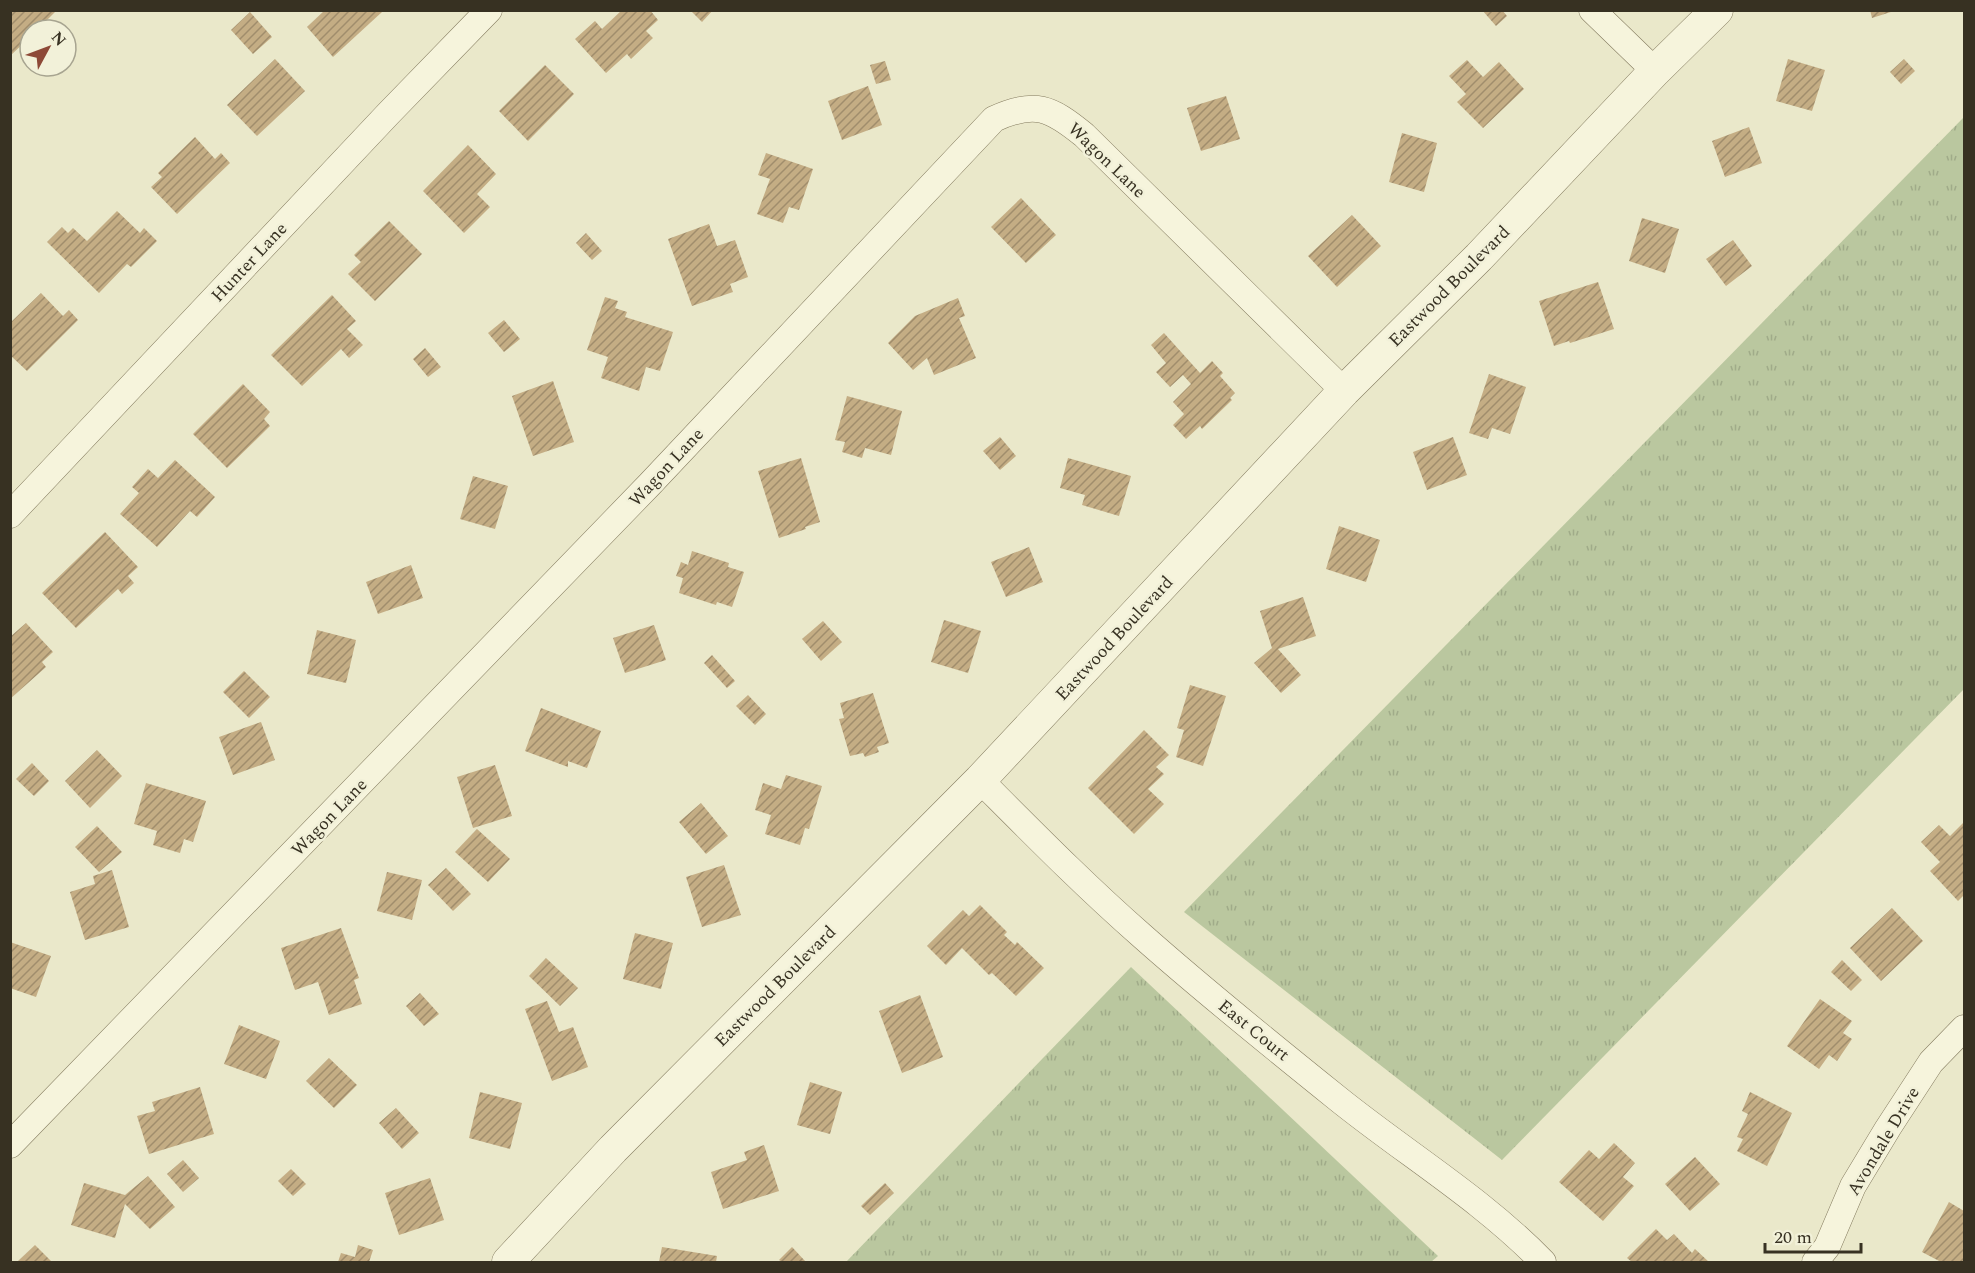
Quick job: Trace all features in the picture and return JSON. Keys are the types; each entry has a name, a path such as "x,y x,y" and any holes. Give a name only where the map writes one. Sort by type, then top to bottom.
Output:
{"street":[{"name":"Hunter Lane","path":"10,515 489,10"},
{"path":"1592,10 1655,71"},
{"name":"Eastwood Boulevard","path":"508,1263 613,1149 980,780 1344,391 1479,257 1655,71 1718,10"},
{"name":"Wagon Lane","path":"10,1145 650,484 994,119 1014,110 1030,108 1046,110 1065,119 1084,135 1344,391"},
{"name":"East Court","path":"980,780 1077,877 1197,983 1338,1099 1462,1192 1527,1246 1543,1263"},
{"name":"Avondale Drive","path":"1815,1263 1827,1246 1853,1186 1888,1128 1931,1062 1965,1028"}],"green space":[{"path":"1964,117 1964,689 1502,1160 1184,912"},
{"path":"1131,967 1438,1256 1431,1262 846,1262"}],"building":[{"path":"10,10 57,10 49,18 18,18 18,48 10,56"},
{"path":"325,10 380,10 382,12 333,57 307,27"},
{"path":"622,10 650,10 658,20 646,31 653,38 631,59 627,54 606,73 575,39 595,21 602,29"},
{"path":"690,10 713,10 702,22"},
{"path":"1482,10 1502,10 1507,16 1496,26"},
{"path":"1870,10 1894,10 1894,11 1872,18"},
{"path":"250,12 272,37 253,54 231,30"},
{"path":"275,59 305,91 257,136 227,105"},
{"path":"1788,59 1825,70 1812,111 1776,101"},
{"path":"1904,59 1915,71 1901,84 1890,72"},
{"path":"1467,60 1483,77 1499,62 1524,89 1483,128 1457,102 1466,94 1449,76"},
{"path":"885,61 891,80 876,84 870,65"},
{"path":"545,65 574,94 528,141 499,111"},
{"path":"868,86 882,125 842,140 828,101"},
{"path":"1226,96 1240,139 1201,151 1187,108"},
{"path":"1749,127 1762,163 1725,177 1712,141"},
{"path":"1402,133 1437,143 1424,192 1389,182"},
{"path":"195,137 215,159 221,153 230,163 177,214 151,187 162,177 158,173"},
{"path":"468,145 496,174 477,194 490,207 464,233 423,191"},
{"path":"766,153 813,169 799,210 789,207 783,223 757,214 770,179 758,175"},
{"path":"1021,198 1056,235 1026,263 991,227"},
{"path":"117,211 140,233 144,228 157,241 131,267 127,264 99,293 47,242 62,227 68,233 73,228 87,241"},
{"path":"1352,215 1381,246 1337,287 1308,256"},
{"path":"1642,218 1679,229 1665,273 1629,261"},
{"path":"389,221 422,254 375,301 348,274 361,262 354,255"},
{"path":"709,224 717,246 735,240 748,277 730,284 733,292 692,306 668,239"},
{"path":"586,233 602,251 592,260 576,243"},
{"path":"1733,240 1752,266 1726,286 1706,259"},
{"path":"1598,282 1614,329 1554,346 1539,301"},
{"path":"41,293 63,316 69,310 78,320 27,371 10,355 10,323"},
{"path":"332,295 356,321 347,329 363,345 349,358 341,349 302,386 271,355"},
{"path":"605,297 618,301 615,308 627,312 625,317 673,332 660,371 646,367 639,391 601,378 608,357 587,350"},
{"path":"958,298 965,316 959,318 976,358 934,375 927,358 913,370 888,343 915,316"},
{"path":"504,320 520,339 504,352 488,333"},
{"path":"1164,333 1200,373 1212,361 1223,373 1220,376 1235,393 1230,398 1232,400 1202,429 1200,426 1186,439 1173,425 1184,414 1173,402 1191,384 1183,375 1170,387 1156,372 1166,363 1151,345"},
{"path":"425,348 441,367 428,377 413,359"},
{"path":"1489,374 1526,387 1510,434 1492,428 1488,439 1469,433"},
{"path":"553,381 574,442 533,456 512,396"},
{"path":"243,384 270,412 264,419 270,426 227,468 193,434"},
{"path":"847,396 902,411 891,455 865,448 862,458 842,452 845,442 835,440"},
{"path":"1000,437 1016,456 1000,470 983,451"},
{"path":"1453,437 1467,475 1427,490 1413,452"},
{"path":"801,458 820,522 779,538 758,471"},
{"path":"1068,458 1131,476 1119,516 1082,505 1085,495 1060,488"},
{"path":"175,460 215,497 197,517 190,511 157,547 120,514 139,493 132,487 148,469 158,478"},
{"path":"473,476 508,486 495,529 460,519"},
{"path":"1339,526 1380,540 1366,582 1326,569"},
{"path":"105,532 138,567 128,576 134,583 122,594 118,589 76,628 42,593"},
{"path":"1029,547 1043,582 1006,597 991,562"},
{"path":"692,551 729,563 728,567 744,572 732,607 717,602 716,605 679,593 683,578 676,576 681,562 688,565"},
{"path":"411,565 423,598 378,614 366,582"},
{"path":"1303,597 1316,636 1278,649 1301,675 1281,693 1254,663 1272,648 1260,611"},
{"path":"944,620 981,631 968,673 931,662"},
{"path":"823,621 842,642 821,661 802,639"},
{"path":"26,623 53,652 42,662 46,667 10,699 10,637"},
{"path":"654,625 666,660 625,673 613,638"},
{"path":"317,630 356,640 346,683 307,674"},
{"path":"712,655 735,681 727,688 704,663"},
{"path":"244,671 270,697 249,718 223,692"},
{"path":"1190,685 1226,696 1203,766 1176,757 1184,730 1177,728"},
{"path":"873,693 889,743 877,747 879,752 865,757 863,753 850,756 839,719 844,718 840,703"},
{"path":"748,695 766,714 755,725 736,706"},
{"path":"541,708 601,731 587,768 568,761 568,767 525,751"},
{"path":"261,722 275,760 233,775 219,737"},
{"path":"1144,730 1169,755 1156,767 1164,774 1148,789 1164,804 1134,834 1088,788"},
{"path":"97,750 122,776 90,808 65,781"},
{"path":"32,763 49,781 34,796 16,779"},
{"path":"495,765 512,816 473,828 457,777"},
{"path":"786,775 822,786 809,829 805,828 800,845 765,834 771,815 755,810 763,783 781,789"},
{"path":"146,783 206,801 193,842 184,839 180,853 153,845 157,831 134,824"},
{"path":"701,803 728,836 706,854 679,822"},
{"path":"1964,822 1964,895 1958,901 1930,871 1940,862 1921,842 1939,825 1950,836"},
{"path":"97,826 122,852 99,872 75,847"},
{"path":"477,829 510,859 488,882 455,852"},
{"path":"724,865 741,915 702,927 686,877"},
{"path":"446,868 471,894 453,911 428,885"},
{"path":"112,870 129,927 85,940 70,892 95,884 93,876"},
{"path":"387,872 422,880 412,920 377,911"},
{"path":"980,905 1007,932 1004,935 1015,945 1017,942 1044,968 1016,996 992,973 989,975 962,948 946,965 927,946 963,910 969,916"},
{"path":"1892,908 1923,941 1881,981 1850,948"},
{"path":"341,928 359,978 354,980 362,1004 329,1015 318,982 295,990 281,948"},
{"path":"635,933 673,943 661,989 623,979"},
{"path":"10,942 51,956 36,997 10,988"},
{"path":"546,958 578,988 560,1006 529,976"},
{"path":"1842,960 1862,980 1851,991 1831,972"},
{"path":"420,993 439,1014 424,1026 406,1006"},
{"path":"920,995 943,1057 902,1073 879,1011"},
{"path":"1820,999 1852,1021 1843,1033 1852,1039 1837,1061 1829,1055 1819,1069 1787,1046"},
{"path":"547,1001 559,1032 573,1027 588,1067 552,1081 525,1009"},
{"path":"239,1025 280,1041 266,1079 224,1064"},
{"path":"329,1058 357,1085 334,1108 306,1081"},
{"path":"810,1082 842,1092 830,1134 797,1125"},
{"path":"200,1087 214,1134 149,1154 137,1116 155,1111 152,1102"},
{"path":"480,1092 522,1103 510,1149 469,1138"},
{"path":"1750,1092 1792,1113 1767,1166 1737,1151 1743,1139 1737,1137 1748,1114 1742,1111"},
{"path":"396,1108 419,1133 402,1149 379,1123"},
{"path":"1614,1143 1635,1163 1623,1177 1634,1186 1603,1221 1559,1182 1589,1150 1599,1159"},
{"path":"764,1145 779,1191 723,1209 711,1172 747,1160 744,1152"},
{"path":"1695,1157 1720,1184 1690,1211 1665,1184"},
{"path":"183,1160 199,1178 183,1192 167,1174"},
{"path":"291,1169 306,1184 293,1196 278,1181"},
{"path":"148,1176 175,1207 150,1229 125,1204 115,1238 71,1225 84,1183 125,1195"},
{"path":"430,1178 444,1220 399,1235 385,1193"},
{"path":"885,1183 894,1193 870,1215 861,1206"},
{"path":"1949,1202 1964,1211 1964,1262 1941,1262 1922,1252"},
{"path":"1656,1229 1667,1240 1674,1234 1692,1253 1695,1249 1709,1262 1632,1262 1627,1258"},
{"path":"35,1245 52,1262 17,1262"},
{"path":"358,1245 373,1250 369,1262 338,1262 341,1253 355,1257"},
{"path":"662,1247 717,1256 716,1262 659,1262"},
{"path":"792,1247 806,1262 779,1260"}]}
